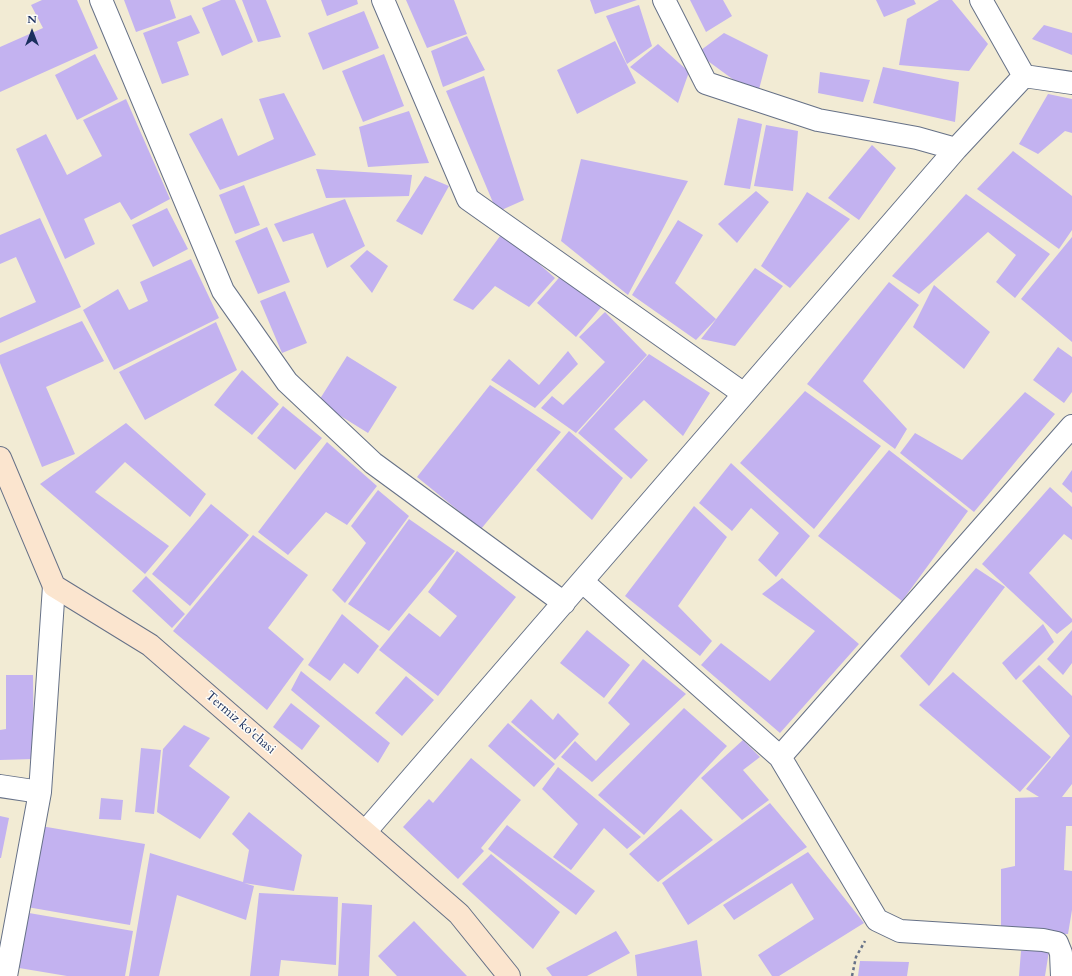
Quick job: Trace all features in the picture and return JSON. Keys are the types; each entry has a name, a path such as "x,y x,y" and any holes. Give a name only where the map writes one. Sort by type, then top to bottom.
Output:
{"main road":[{"path":"0,458 54,586"},
{"name":"Termiz ko'chasi","path":"54,586 150,645 459,914 509,976"}],"street":[{"path":"101,0 224,291 287,382 373,463 564,602"},
{"path":"383,0 468,199 744,394"},
{"path":"664,0 706,83 818,120 917,138 956,149"},
{"path":"981,0 1024,76"},
{"path":"365,832 583,582 956,149 1024,76"},
{"path":"1024,76 1072,83"},
{"path":"780,758 1072,426"},
{"path":"583,582 780,758 877,920 900,931 1043,940 1056,943 1061,953 1062,976"},
{"path":"6,976 40,792 54,586"},
{"path":"0,786 40,792"}],"path":[{"path":"852,976 856,957 877,920"}],"building":[{"path":"42,0 77,0 98,48 0,92 0,47 43,28 31,5"},
{"path":"124,0 170,0 176,18 136,32"},
{"path":"221,0 235,0 253,42 222,56 202,8"},
{"path":"242,0 266,0 281,37 258,42"},
{"path":"321,0 357,0 358,4 327,16"},
{"path":"406,0 454,0 467,34 427,48"},
{"path":"590,0 637,0 595,14"},
{"path":"690,0 723,0 732,16 706,32"},
{"path":"876,0 914,0 916,4 884,17"},
{"path":"939,0 952,0 988,44 969,71 899,65 907,19"},
{"path":"639,5 652,46 627,64 606,16"},
{"path":"364,11 379,48 323,70 308,33"},
{"path":"191,15 200,33 177,42 189,75 162,84 143,33"},
{"path":"1044,25 1072,33 1072,55 1032,39"},
{"path":"724,33 768,55 757,97 697,53"},
{"path":"467,36 485,70 443,87 431,51"},
{"path":"615,41 636,83 577,114 557,70"},
{"path":"658,44 689,72 678,103 630,67"},
{"path":"95,54 118,99 77,120 55,75"},
{"path":"384,54 404,106 363,122 342,71"},
{"path":"883,67 959,82 955,122 873,103"},
{"path":"820,72 870,80 863,102 818,93"},
{"path":"484,76 524,200 497,212 446,91"},
{"path":"284,93 316,155 220,190 189,134 222,118 238,156 274,139 259,99"},
{"path":"1048,94 1072,99 1072,133 1065,131 1038,154 1019,144"},
{"path":"126,99 170,199 131,220 120,202 84,219 95,244 65,259 16,149 46,134 67,175 102,156 83,120"},
{"path":"409,111 429,163 368,167 359,127"},
{"path":"738,118 762,124 750,189 724,185"},
{"path":"766,125 798,131 793,191 754,186"},
{"path":"872,145 896,168 859,220 828,198"},
{"path":"1013,151 1072,196 1072,230 1059,249 977,189"},
{"path":"581,159 688,181 628,295 561,241"},
{"path":"316,169 412,175 409,196 326,198"},
{"path":"425,176 449,186 422,235 396,221"},
{"path":"244,185 260,225 235,234 219,195"},
{"path":"756,191 769,202 737,243 718,224"},
{"path":"807,192 850,219 790,288 761,266"},
{"path":"966,194 1050,254 1015,298 996,282 1016,255 988,232 919,294 892,276"},
{"path":"345,199 365,246 327,268 313,233 283,242 274,224"},
{"path":"167,208 188,249 153,267 132,225"},
{"path":"40,218 81,307 0,343 0,318 36,302 16,257 0,264 0,235"},
{"path":"678,220 703,235 675,283 716,319 696,340 632,295"},
{"path":"267,227 290,282 258,294 235,241"},
{"path":"503,232 555,278 529,307 495,286 473,310 453,300"},
{"path":"1072,237 1072,342 1021,299"},
{"path":"367,250 388,266 372,293 350,266"},
{"path":"191,259 219,318 114,370 83,310 118,289 129,310 148,301 140,282"},
{"path":"755,268 783,286 735,346 701,339"},
{"path":"564,272 603,305 576,337 537,303"},
{"path":"889,282 919,305 863,381 907,429 895,449 807,384"},
{"path":"934,285 990,332 964,369 913,327"},
{"path":"285,291 307,343 282,353 260,301"},
{"path":"605,312 647,355 576,433 541,408 552,396 563,405 605,362 579,337"},
{"path":"82,321 104,361 46,387 75,454 42,467 0,363 0,355"},
{"path":"216,322 237,370 145,420 119,372"},
{"path":"1058,347 1072,357 1072,392 1064,403 1033,380"},
{"path":"568,351 578,364 535,408 491,380 509,359 539,385"},
{"path":"649,354 710,393 683,436 644,400 614,429 648,460 631,479 578,433"},
{"path":"347,356 397,387 368,433 318,402"},
{"path":"242,370 279,404 252,435 214,405"},
{"path":"490,385 561,432 481,529 417,477"},
{"path":"805,391 881,446 814,529 740,463"},
{"path":"1025,392 1055,414 974,512 900,453 915,433 962,460"},
{"path":"283,406 322,438 295,470 257,438"},
{"path":"126,423 206,494 190,517 125,462 95,492 169,546 145,574 40,484"},
{"path":"569,431 623,478 592,520 536,470"},
{"path":"327,442 377,486 347,525 326,512 288,555 258,532"},
{"path":"889,450 968,511 902,601 818,536"},
{"path":"731,463 810,536 776,577 758,560 779,533 751,508 732,531 699,503"},
{"path":"1072,470 1072,493 1062,484"},
{"path":"1050,487 1072,507 1072,540 1064,534 1029,573 1072,619 1072,622 1057,634 982,564"},
{"path":"378,490 409,516 345,603 332,590 366,543 351,526"},
{"path":"211,504 249,535 190,606 152,574"},
{"path":"694,506 727,537 678,606 712,641 700,656 625,596"},
{"path":"409,519 455,551 389,631 348,604"},
{"path":"253,535 308,575 268,628 304,659 267,710 173,631"},
{"path":"457,551 516,597 438,696 379,650 409,613 440,637 457,616 428,592"},
{"path":"976,568 1005,587 929,686 900,656"},
{"path":"146,576 185,614 172,628 132,591"},
{"path":"782,578 859,644 780,733 701,665 721,643 770,681 815,631 762,594"},
{"path":"342,614 379,646 358,674 344,663 330,681 308,665"},
{"path":"1043,624 1054,642 1016,680 1002,663"},
{"path":"587,630 630,665 604,698 560,663"},
{"path":"1072,630 1072,663 1063,675 1047,659"},
{"path":"643,659 686,694 592,782 561,757 575,741 596,761 630,724 608,703"},
{"path":"1039,665 1072,696 1072,784 1062,797 1072,797 1072,826 1066,826 1064,870 1072,871 1072,910 1068,934 1001,935 1001,869 1015,866 1015,798 1039,797 1026,789 1070,736 1022,681"},
{"path":"301,671 390,743 378,763 291,690"},
{"path":"953,672 1051,757 1020,792 919,705"},
{"path":"6,675 33,675 34,759 0,760 0,730 6,729"},
{"path":"406,676 434,700 402,736 375,713"},
{"path":"531,699 553,720 558,713 579,734 555,760 511,722"},
{"path":"291,703 320,726 302,750 273,727"},
{"path":"684,708 727,746 644,835 598,795"},
{"path":"508,723 555,764 534,787 488,746"},
{"path":"184,725 210,738 189,766 230,797 200,839 157,812 163,749"},
{"path":"743,740 760,757 743,770 769,800 742,820 701,778"},
{"path":"141,748 161,750 154,814 135,812"},
{"path":"471,758 521,800 481,848 484,851 458,879 403,827 429,799 433,803"},
{"path":"558,767 641,837 627,849 604,828 571,870 553,857 578,824 542,789"},
{"path":"101,798 123,800 121,820 99,819"},
{"path":"770,803 807,847 688,925 662,883"},
{"path":"681,809 713,840 658,882 629,854"},
{"path":"249,812 302,855 294,891 244,883 254,886 246,920 177,895 159,976 129,976 150,853 243,882 249,850 232,834"},
{"path":"0,816 9,818 1,858 0,858"},
{"path":"507,825 595,891 576,915 488,849"},
{"path":"41,826 145,844 130,925 27,907"},
{"path":"808,852 864,923 779,976 772,976 758,955 814,919 792,883 734,920 723,905"},
{"path":"491,854 560,912 533,949 462,884"},
{"path":"259,893 338,897 336,965 281,960 279,976 250,976"},
{"path":"342,903 372,905 369,976 338,976"},
{"path":"29,913 133,931 125,976 67,976 19,968"},
{"path":"414,921 467,976 397,976 378,956"},
{"path":"616,931 630,953 587,976 552,976 546,968"},
{"path":"697,940 702,976 637,976 635,955"},
{"path":"1021,951 1049,951 1045,976 1019,976"},
{"path":"860,961 909,962 907,976 858,976"}]}
